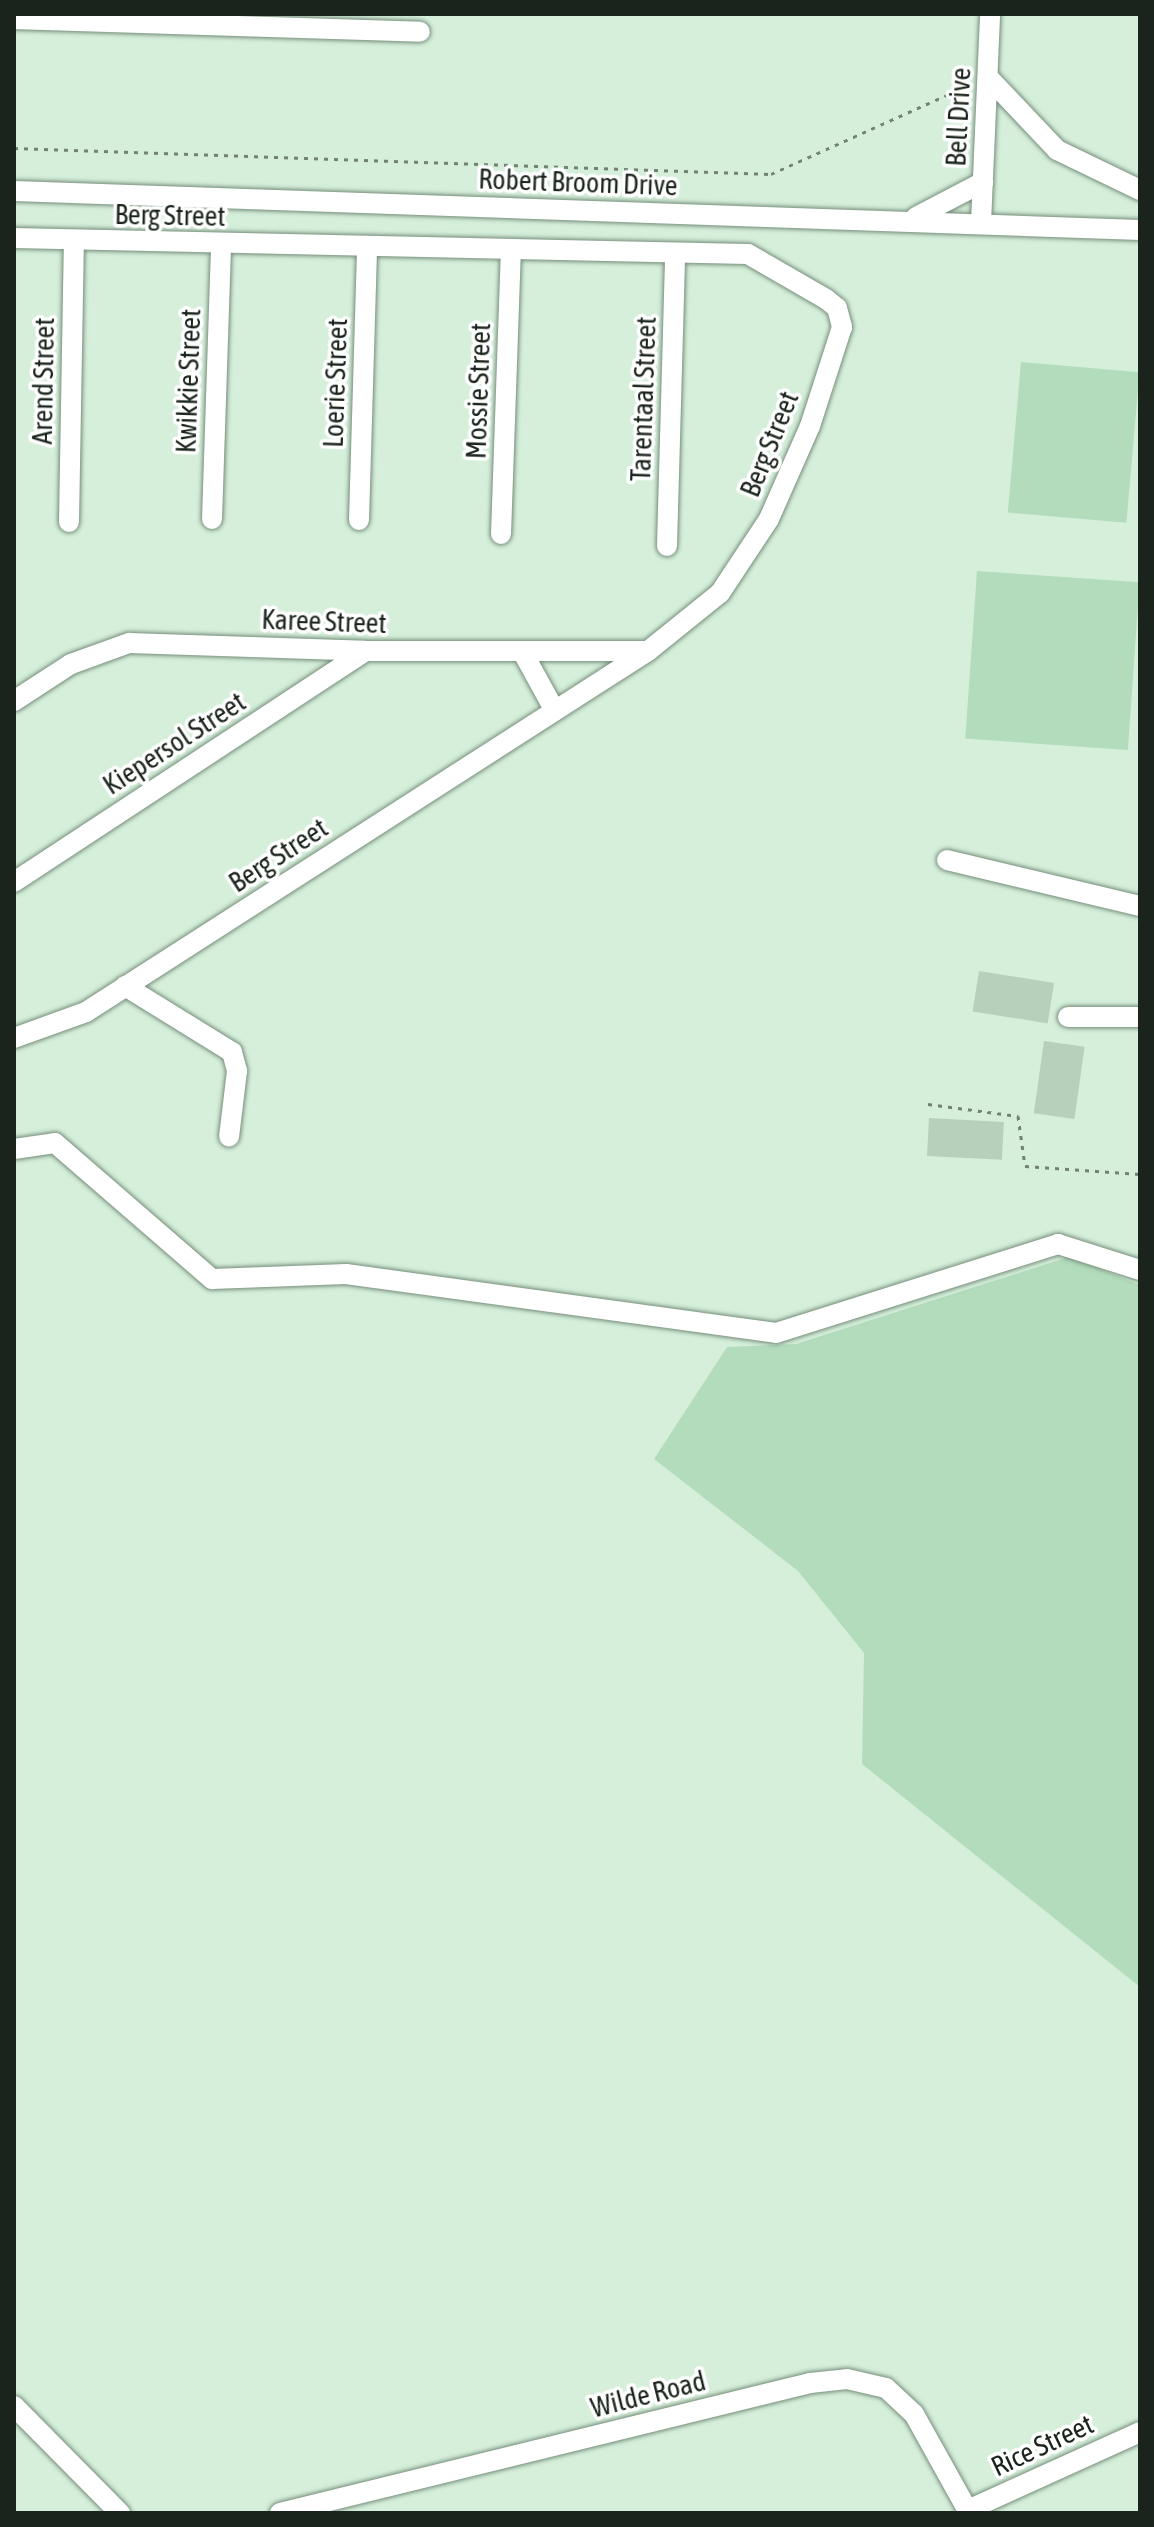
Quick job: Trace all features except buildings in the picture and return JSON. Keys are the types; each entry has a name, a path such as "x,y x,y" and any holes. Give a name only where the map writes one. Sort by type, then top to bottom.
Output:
{"street":[{"name":"Bell Drive","path":"981,223 990,14"},
{"path":"14,19 176,18 420,32"},
{"path":"988,77 1057,150 1140,190"},
{"path":"913,218 983,182"},
{"name":"Robert Broom Drive","path":"14,191 913,218 1140,230"},
{"name":"Berg Street","path":"14,238 367,249 757,256 837,308 842,327 810,426 750,551 720,593 648,651 125,986 66,1023 14,1038"},
{"name":"Arend Street","path":"69,522 74,241"},
{"name":"Kwikkie Street","path":"212,519 221,244"},
{"name":"Loerie Street","path":"359,520 367,249"},
{"name":"Mossie Street","path":"501,534 511,250"},
{"name":"Tarentaal Street","path":"667,546 675,254"},
{"name":"Karee Street","path":"14,701 82,658 129,643 365,651 648,651"},
{"name":"Kiepersol Street","path":"14,882 365,651"},
{"path":"522,651 555,711"},
{"path":"947,860 1140,906"},
{"path":"125,986 232,1052 237,1071 229,1137"},
{"path":"1068,1017 1140,1017"},
{"path":"14,1149 55,1143 212,1279 346,1274 776,1333 1058,1244 1140,1270"},
{"name":"Wilde Road","path":"280,2513 810,2383 847,2379 886,2388 914,2414 968,2511"},
{"path":"14,2406 120,2513"},
{"name":"Rice Street","path":"968,2511 1140,2432"}],"path":[{"path":"14,148 771,174 988,77"},
{"path":"928,1104 1018,1116 1025,1166 1140,1174"}],"green space":[{"path":"1021,362 1140,372 1126,523 1008,512"},
{"path":"977,571 1140,582 1128,750 965,739"},
{"path":"1069,1257 1140,1285 1140,1987 862,1764 864,1653 798,1571 654,1459 727,1347 796,1344"}]}
